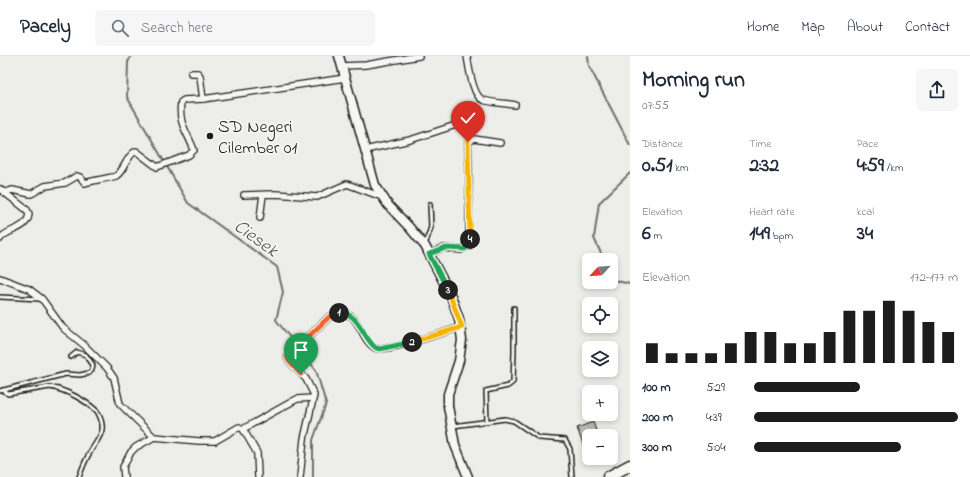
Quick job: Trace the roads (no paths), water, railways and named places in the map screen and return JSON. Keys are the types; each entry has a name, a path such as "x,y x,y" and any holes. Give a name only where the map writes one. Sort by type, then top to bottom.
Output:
{"highway":[{"path":"608,477 630,465"}],"street":[{"path":"339,56 374,182 382,197 427,250 451,296 462,327 459,361 448,399 455,445 468,477"},
{"path":"342,66 366,65 419,56"},
{"path":"467,56 474,90 477,96 482,100 515,105"},
{"path":"191,73 198,73 200,76 203,99"},
{"path":"6,192 12,190 31,194 45,186 65,183 77,176 80,177 85,183 99,178 111,178 117,175 130,156 136,151 157,167 189,155 193,151 182,127 180,115 181,102 184,100 203,99 345,78"},
{"path":"365,150 410,140 459,124"},
{"path":"427,250 444,248 460,250 469,246 470,178 468,142 474,139 500,142"},
{"path":"244,195 275,194 317,197 347,184 382,197"},
{"path":"0,189 6,192 27,210 29,218 20,227 3,234 0,239"},
{"path":"260,218 263,195"},
{"path":"0,278 29,289 42,299 63,328 84,345 107,368 114,378 120,404 154,437"},
{"path":"300,477 304,439 313,398 313,391 306,379 287,357 329,317 340,313 348,314 354,318 372,345 380,349 408,343 462,327"},
{"path":"243,429 297,399 313,398"},
{"path":"124,477 123,467 131,452 136,447 154,437 207,442 224,437 235,428 241,427 257,453 258,477"}],"lane":[{"path":"427,250 431,227 430,204"},
{"path":"0,297 42,299"},
{"path":"487,422 486,391 508,386 512,382 514,308"},
{"path":"2,391 66,374 80,375 89,373 92,370 93,365 86,356 77,352 71,357"},
{"path":"2,391 8,394 50,387 57,388 78,398 97,411 103,429 98,442 90,452 79,477"},
{"path":"452,426 505,419 514,421 539,438 564,440 570,448 572,477"},
{"path":"81,473 83,477"}],"waterway":[{"name":"Ciesek","path":"131,56 128,62 127,97 188,203 277,267 283,292 276,320 316,370 326,404 313,440 313,477"},
{"path":"588,56 589,66 630,145"},
{"path":"601,253 594,238 599,203 630,173"},
{"path":"618,281 630,284"}],"place":[{"name":"SD Negeri Cilember 01","path":"210,136"}]}
